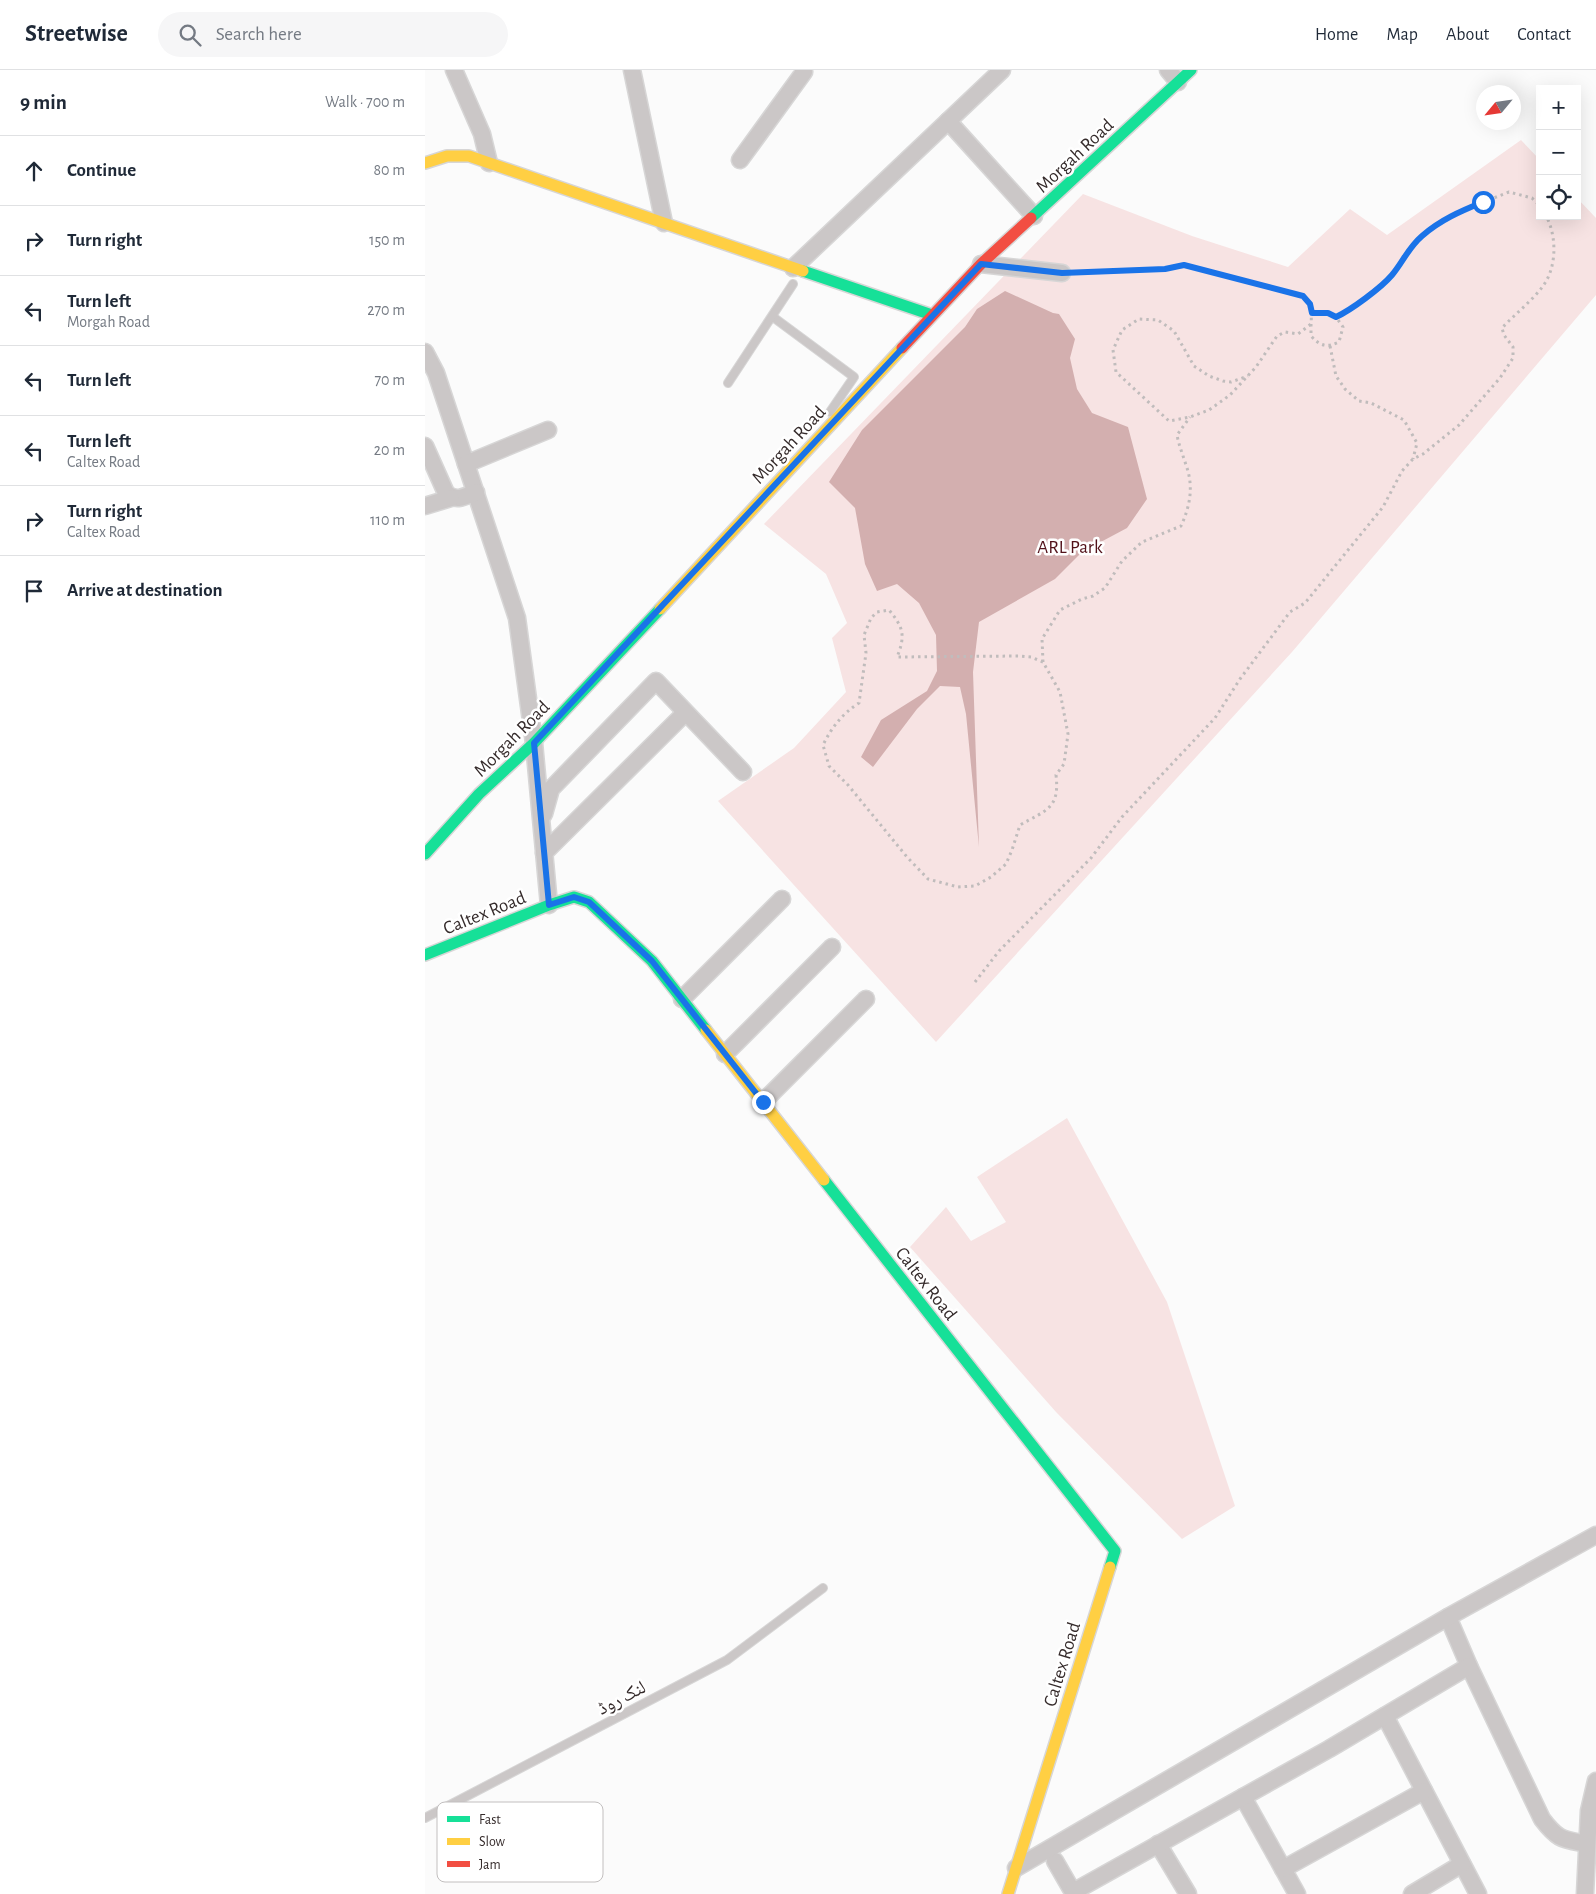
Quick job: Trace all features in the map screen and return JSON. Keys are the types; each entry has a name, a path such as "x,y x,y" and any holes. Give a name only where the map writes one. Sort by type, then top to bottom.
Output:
{"street":[{"path":"454,70 482,134 489,163"},
{"path":"632,70 664,223"},
{"path":"740,160 804,72 803,70"},
{"path":"793,268 1002,70"},
{"name":"Morgah Road","path":"425,854 479,794 534,743 981,264 1034,216 1173,76 1191,70"},
{"path":"948,121 1034,216"},
{"path":"425,163 435,158 454,154 469,156 932,315"},
{"path":"981,264 1062,273"},
{"path":"425,352 436,373 517,618 534,743 549,905"},
{"path":"467,464 548,430"},
{"path":"425,446 446,493 451,498"},
{"path":"425,506 451,498 459,499 476,492"},
{"path":"541,826 551,788 656,681 743,772"},
{"path":"544,853 685,713"},
{"name":"Caltex Road","path":"425,955 549,905 574,897 589,902 652,961 1115,1551 1008,1894"},
{"path":"682,999 782,900"},
{"path":"725,1054 832,947"},
{"path":"763,1102 865,999"},
{"path":"1016,1868 1448,1618 1596,1535"},
{"path":"1448,1618 1542,1819 1553,1833 1561,1839 1587,1844"},
{"path":"1055,1861 1073,1893 1385,1716 1469,1666"},
{"path":"1385,1716 1478,1894"},
{"path":"1585,1894 1589,1811 1596,1781"},
{"path":"1283,1869 1424,1791"},
{"path":"1243,1797 1297,1894"},
{"path":"1159,1844 1188,1894"},
{"path":"1412,1894 1462,1864"}],"lane":[{"path":"728,383 793,284"},
{"path":"773,317 854,377 798,459"},
{"name":"لنک روڈ","path":"456,1802 727,1660 823,1588"},
{"name":"لنک روڈ","path":"425,1818 437,1812"}],"path":[{"path":"1336,317 1346,312 1392,275 1404,256 1421,236 1458,212 1509,192 1532,198 1536,202"},
{"path":"1413,458 1423,454 1459,425 1500,378 1513,358 1513,347 1501,328 1543,286 1553,261 1553,228 1548,220"},
{"path":"1062,273 1165,269 1184,265 1303,296 1310,304 1312,313 1311,336 1318,344 1329,346 1339,342 1343,327 1336,317 1328,313 1312,313"},
{"path":"1248,376 1231,382 1209,376 1195,366 1174,331 1158,320 1139,319 1122,330 1113,350 1116,372 1169,421 1190,417 1209,410 1230,395 1256,368 1277,336 1285,332 1298,334 1311,324"},
{"path":"975,982 999,951 1091,858 1122,817 1215,718 1240,679 1290,612 1305,603 1383,507 1402,471 1413,458 1417,443 1404,420 1371,403 1359,401 1345,389 1336,376 1329,346"},
{"path":"1043,662 1031,657 1004,656 897,657 903,632 898,621 889,610 877,612 871,618 864,635 866,653 859,703 843,713 830,730 823,745 829,766 849,785 929,879 959,887 975,886 991,877 1006,864 1019,824 1042,813 1051,806 1058,790 1056,775 1064,764 1068,734 1060,692 1043,662 1042,639 1060,610 1082,599 1093,596 1105,588 1122,561 1142,542 1181,526 1187,512 1191,490 1187,467 1177,435 1190,417"}],"green space":[{"name":"ARL Park","path":"1521,140 1536,156 1536,220 1581,220 1581,202 1596,218 1596,295 1292,652 936,1042 718,801 794,748 846,692 832,638 847,623 826,574 764,524 1083,194 1192,236 1288,267 1350,209 1387,235"},
{"path":"1067,1118 1167,1302 1235,1506 1182,1539 1056,1412 910,1247 946,1207 971,1241 1006,1222 977,1177"}],"shaded area":[{"path":"1005,291 1059,314 1075,339 1070,358 1077,389 1092,413 1128,427 1147,499 1127,528 1082,552 1055,579 979,622 973,672 979,847 966,714 960,687 940,686 917,709 873,767 861,757 881,720 927,691 937,671 936,635 919,603 897,584 877,591 865,564 855,508 829,482 862,430 965,327 977,309"}],"traffic: fast":[{"path":"1031,218 1191,70"},
{"path":"803,271 932,315"},
{"path":"425,854 479,794 534,743 660,609"},
{"path":"425,955 549,905 574,897 589,902 652,961 706,1030"},
{"path":"824,1180 1115,1551 1110,1567"}],"traffic: slow":[{"path":"425,163 447,156 469,156 803,271"},
{"path":"660,609 902,348"},
{"path":"706,1030 824,1180"},
{"path":"1008,1894 1110,1567"}],"traffic: jam":[{"path":"902,348 981,264 1031,218"}],"route":[{"path":"763,1102 652,961 589,902 574,897 549,905 534,743 981,264 1062,273 1165,269 1184,265 1303,296 1310,304 1312,313 1328,313 1336,317 1346,312 1377,289 1392,275 1404,256 1421,236 1458,212 1483,202"}]}
